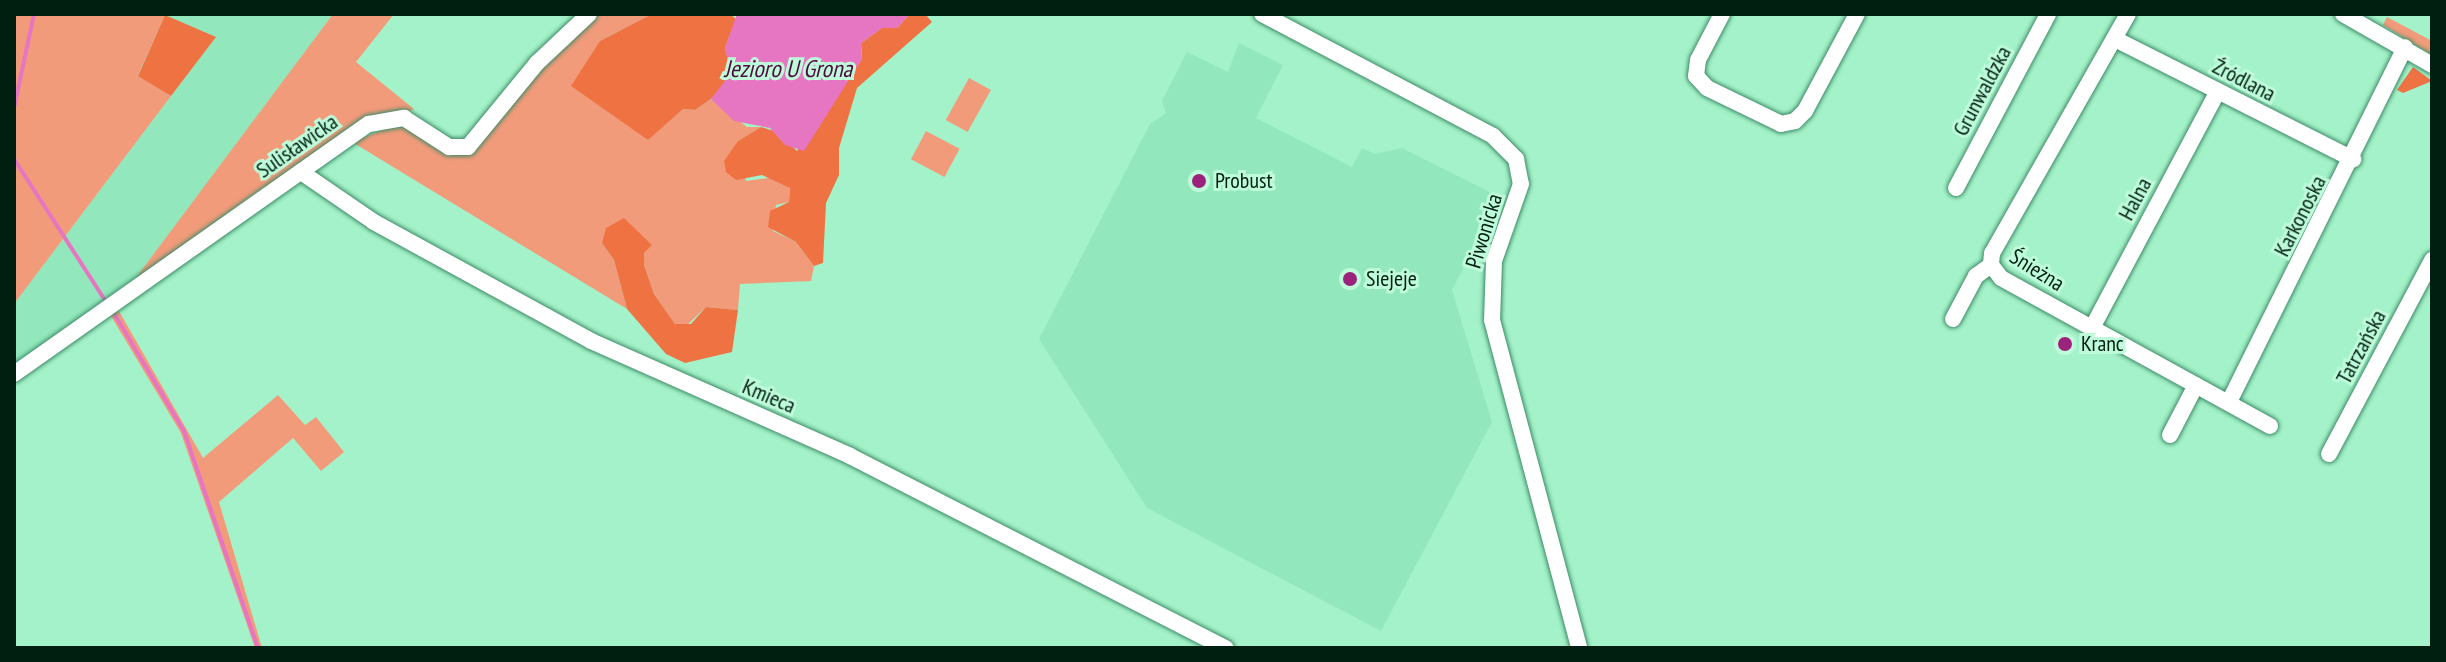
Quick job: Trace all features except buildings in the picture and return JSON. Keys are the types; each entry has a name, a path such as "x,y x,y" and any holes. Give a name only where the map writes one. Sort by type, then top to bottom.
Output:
{"street":[{"name":"Sulisławicka","path":"14,374 355,131 394,117 413,121 449,147 468,147 537,63 589,14"},
{"name":"Piwonicka","path":"1262,14 1493,136 1516,159 1521,184 1494,261 1492,320 1579,648"},
{"path":"1722,14 1698,60 1696,76 1707,88 1781,124 1795,121 1805,111 1857,14"},
{"name":"Grunwaldzka","path":"1956,188 2048,14"},
{"name":"Śnieżna","path":"2128,14 2058,131 1992,253 1991,265 2001,278 2270,426"},
{"path":"2343,14 2432,65"},
{"name":"Źródlana","path":"2115,39 2353,159"},
{"name":"Karkonoska","path":"2229,402 2353,159 2405,47"},
{"name":"Halna","path":"2092,328 2218,91"},
{"name":"Kmieca","path":"301,172 374,222 591,341 850,456 1226,648"},
{"name":"Tatrzańska","path":"2329,454 2432,260"},
{"path":"1953,319 1976,276 1991,265"},
{"path":"2170,435 2196,385"}],"shaded area":[{"path":"14,14 165,15 138,75 171,96 14,304"},
{"path":"163,14 333,14 135,279 14,364 14,304 215,38"},
{"path":"333,14 394,14 356,62 414,109 266,186 135,279"},
{"path":"598,14 652,14 600,41 647,140 683,109 695,110 711,99 747,127 761,127 738,141 746,181 775,177 790,188 789,202 776,205 773,231 796,242 814,266 811,281 740,284 738,310 706,307 684,328 675,324 654,294 644,265 644,253 651,245 602,243 614,260 627,309 352,142 402,122 450,154 469,154 534,74"},
{"path":"652,14 730,14 736,19 725,48 731,72 726,82 711,99 695,110 683,109 648,140 571,86 600,41"},
{"path":"910,14 925,14 932,22 857,88 839,148 839,175 826,203 823,263 814,266 796,242 768,227 770,211 789,202 790,188 762,175 736,180 726,172 724,161 738,141 761,127 777,132 797,151 862,59 861,43 882,28 897,28"},
{"path":"165,15 216,37 171,96 138,76"},
{"path":"2387,17 2432,41 2432,55 2383,25"},
{"path":"1239,43 1283,65 1256,118 1352,167 1362,148 1375,154 1402,148 1500,197 1452,290 1492,422 1381,631 1147,508 1039,339 1150,124 1166,113 1162,101 1187,52 1228,72"},
{"path":"2413,67 2432,81 2403,93 2397,90"},
{"path":"969,78 991,90 968,132 946,120"},
{"path":"926,131 960,149 945,177 911,159"},
{"path":"624,218 652,245 644,253 644,265 654,294 675,324 691,324 706,307 738,310 732,352 685,363 666,354 627,309 614,260 602,243 606,228"},
{"path":"119,311 203,458 278,395 305,425 316,417 344,452 321,471 293,438 219,502 262,648 255,648 181,433 111,316"}],"water":[{"name":"Jezioro U Grona","path":"737,14 910,14 897,28 882,28 861,43 862,59 804,151 785,145 770,128 734,121 711,99 731,73 725,48"}],"waterway":[{"path":"14,108 34,14"},
{"path":"14,159 105,300"},
{"path":"115,315 184,431 258,648"}],"place":[{"name":"Probust","path":"1199,181"},
{"name":"Siejeje","path":"1350,279"},
{"name":"Kranc","path":"2065,344"}]}
